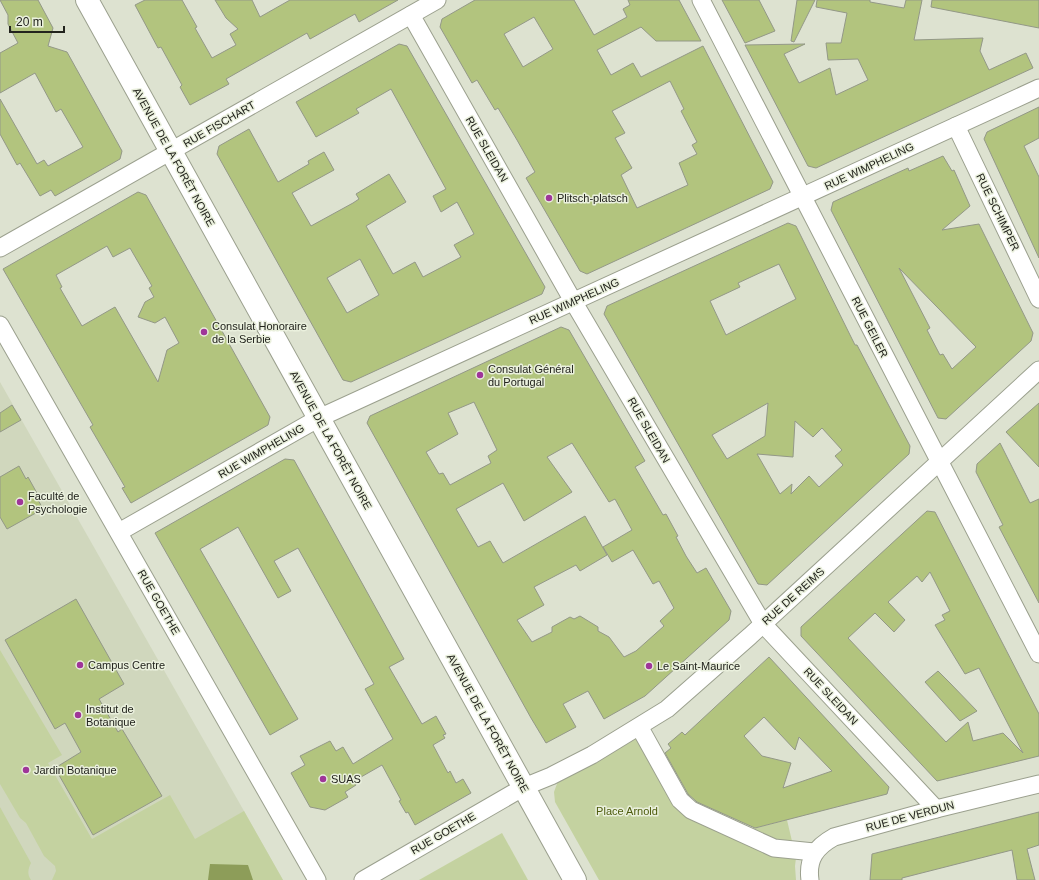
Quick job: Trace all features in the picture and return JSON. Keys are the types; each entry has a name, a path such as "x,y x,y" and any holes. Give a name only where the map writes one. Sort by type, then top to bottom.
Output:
{"main road":[{"name":"AVENUE DE LA FORÊT NOIRE","path":"87,0 575,880"}],"street":[{"name":"RUE FISCHART","path":"0,248 437,0"},
{"name":"RUE GEILER","path":"701,0 1039,654"},
{"name":"RUE SLEIDAN","path":"411,15 573,301 763,624 936,809"},
{"name":"RUE WIMPHELING","path":"120,532 318,418 1039,88"},
{"name":"RUE SCHIMPER","path":"956,126 1039,299"},
{"name":"RUE GOETHE","path":"0,325 120,532 317,880"},
{"name":"RUE DE REIMS","path":"524,787 552,776 592,755 640,728 667,709 763,624 1039,370"},
{"path":"640,728 680,800 691,810 774,848 814,852 810,861 810,880"},
{"name":"RUE DE VERDUN","path":"814,852 820,845 834,837 936,809 1039,784"},
{"name":"RUE GOETHE","path":"364,880 524,787"}],"shaded area":[{"name":"Campus Centre","path":"0,382 244,811 283,880 0,880"},
{"path":"210,864 248,865 253,880 208,880"}],"green space":[{"name":"Jardin Botanique","path":"0,650 62,755 48,763 92,839 170,795 195,839 244,811 283,880 52,880 56,871 55,866 44,856 26,823 20,818 0,784"},
{"name":"Place Arnold","path":"648,729 685,797 752,829 787,820 796,858 796,880 599,880 555,802 554,792 558,781"},
{"path":"0,807 31,863 28,872 31,880 0,880"},
{"path":"502,833 528,880 419,880"}],"building":[{"path":"0,0 38,0 53,28 48,46 67,52 122,151 120,159 55,196 51,190 40,196 20,163 17,165 0,134 0,99 37,164 44,160 48,166 83,147 61,109 56,112 35,73 0,93 0,53 18,43 8,24 8,15"},
{"path":"145,0 182,0 197,27 195,28 212,58 236,45 230,34 238,29 226,18 215,0 252,0 260,17 290,0 398,0 359,22 355,14 310,39 307,33 226,79 229,84 190,105 180,87 182,85 161,47 158,48 135,5"},
{"path":"475,0 574,0 594,35 627,17 623,9 630,5 628,0 679,0 701,41 656,41 641,27 597,50 611,75 633,63 641,77 703,46 773,182 770,189 587,274 580,271 526,178 535,172 498,108 495,110 477,80 472,83 440,27 442,19","holes":["534,17 553,49 523,67 504,34","670,81 684,109 681,111 697,142 692,145 697,154 679,163 688,185 637,208 621,175 632,168 615,138 625,133 612,111"]},
{"path":"722,0 759,0 775,31 745,43"},
{"path":"797,0 815,0 794,42 791,41"},
{"path":"817,0 870,0 870,2 904,8 906,0 922,0 914,40 983,38 980,51 989,70 1026,53 1033,68 816,168 808,166 745,45 805,44 784,54 799,83 830,68 836,95 868,80 858,59 828,60 826,43 841,43 847,13 816,7"},
{"path":"932,0 1039,0 1039,28 931,7"},
{"path":"399,44 407,46 545,287 542,294 351,382 343,380 217,154 219,146 249,129 278,182 309,164 308,161 324,152 334,170 292,193 311,226 359,199 356,194 389,174 406,202 366,226 393,274 415,262 423,277 461,257 454,245 474,234 457,202 441,212 433,196 446,189 391,89 356,109 359,113 316,137 296,102","holes":["360,259 379,295 347,313 327,278"]},
{"path":"1039,107 1039,138 1024,146 1039,177 1039,258 984,139 987,132"},
{"path":"943,156 952,171 954,170 970,206 942,230 979,224 1033,333 1031,341 946,419 938,418 831,210 833,202 908,168 909,171","holes":["899,268 976,347 952,369 943,354 940,355 927,330 930,328"]},
{"path":"138,192 146,195 270,417 268,425 131,503 122,488 125,487 90,427 93,425 3,269","holes":["107,246 113,257 130,248 152,286 149,288 154,297 145,302 138,317 155,323 165,317 179,343 167,350 158,382 115,307 82,326 60,288 62,287 56,275"]},
{"path":"788,223 796,226 855,345 857,345 910,446 909,454 767,585 758,584 604,314 607,306","holes":["779,264 796,299 726,335 710,301 740,287 738,283","768,403 765,436 727,459 712,435","795,421 813,437 822,428 842,450 835,456 843,465 819,487 809,476 791,494 792,484 780,494 757,454 793,457"]},
{"path":"561,327 569,330 645,461 635,467 663,515 666,514 678,536 676,537 697,573 706,568 731,611 729,620 645,696 604,719 588,691 563,704 576,727 546,743 367,423 370,416","holes":["474,402 497,450 488,456 491,463 450,485 443,473 439,474 426,452 458,434 448,413","572,443 609,502 615,499 632,530 603,547 612,562 633,550 653,584 659,581 674,608 660,621 664,626 636,651 624,657 609,637 598,631 598,627 580,616 574,619 570,617 552,627 552,632 532,642 517,620 544,605 534,587 576,565 580,571 607,555 585,516 503,563 490,541 478,547 456,509 503,483 524,521 572,492 547,457"]},
{"path":"1039,403 1039,467 1006,432"},
{"path":"12,405 21,420 0,432 0,413"},
{"path":"1000,443 1030,503 1039,499 1039,603 999,527 1003,525 976,472 977,464"},
{"path":"285,459 294,460 404,659 389,667 422,724 436,716 446,734 443,735 445,738 433,745 448,773 450,771 456,783 463,779 471,793 415,825 408,812 406,813 399,801 401,800 382,765 354,781 356,785 345,792 348,797 325,810 310,807 291,773 305,765 300,756 330,741 336,751 343,747 353,764 393,739 365,689 374,684 298,548 274,561 291,591 278,598 238,527 200,549 298,719 270,735 155,533"},
{"name":"Faculté de Psychologie","path":"19,466 26,479 28,477 38,495 36,496 43,509 7,529 0,517 0,477"},
{"path":"927,511 935,512 1039,714 1039,756 937,781 801,636 801,627","holes":["930,572 950,611 942,615 945,620 935,625 965,674 979,668 1023,753 1003,733 973,741 968,722 946,742 848,638 875,613 894,632 905,620 888,602 917,576 922,582"]},
{"name":"Institut de Botanique","path":"76,599 124,684 99,699 118,732 122,729 162,796 93,835 55,768 81,752 65,723 55,729 5,640"},
{"path":"769,657 889,787 887,794 755,828 697,802 688,794 665,753 671,748 668,744 682,732 685,735","holes":["764,717 795,750 799,737 832,771 783,788 791,763 762,756 744,736"]},
{"path":"938,671 977,711 960,721 925,682"},
{"path":"1039,812 1039,845 1027,849 1035,880 1017,880 1012,850 902,878 902,880 870,880 872,854"}],"place":[{"name":"Plitsch-platsch","path":"549,198"},
{"name":"Consulat Honoraire de la Serbie","path":"204,332"},
{"name":"Consulat Général du Portugal","path":"480,375"},
{"name":"Faculté de Psychologie","path":"20,502"},
{"name":"Campus Centre","path":"80,665"},
{"name":"Le Saint-Maurice","path":"649,666"},
{"name":"Institut de Botanique","path":"78,715"},
{"name":"Jardin Botanique","path":"26,770"},
{"name":"SUAS","path":"323,779"}]}
